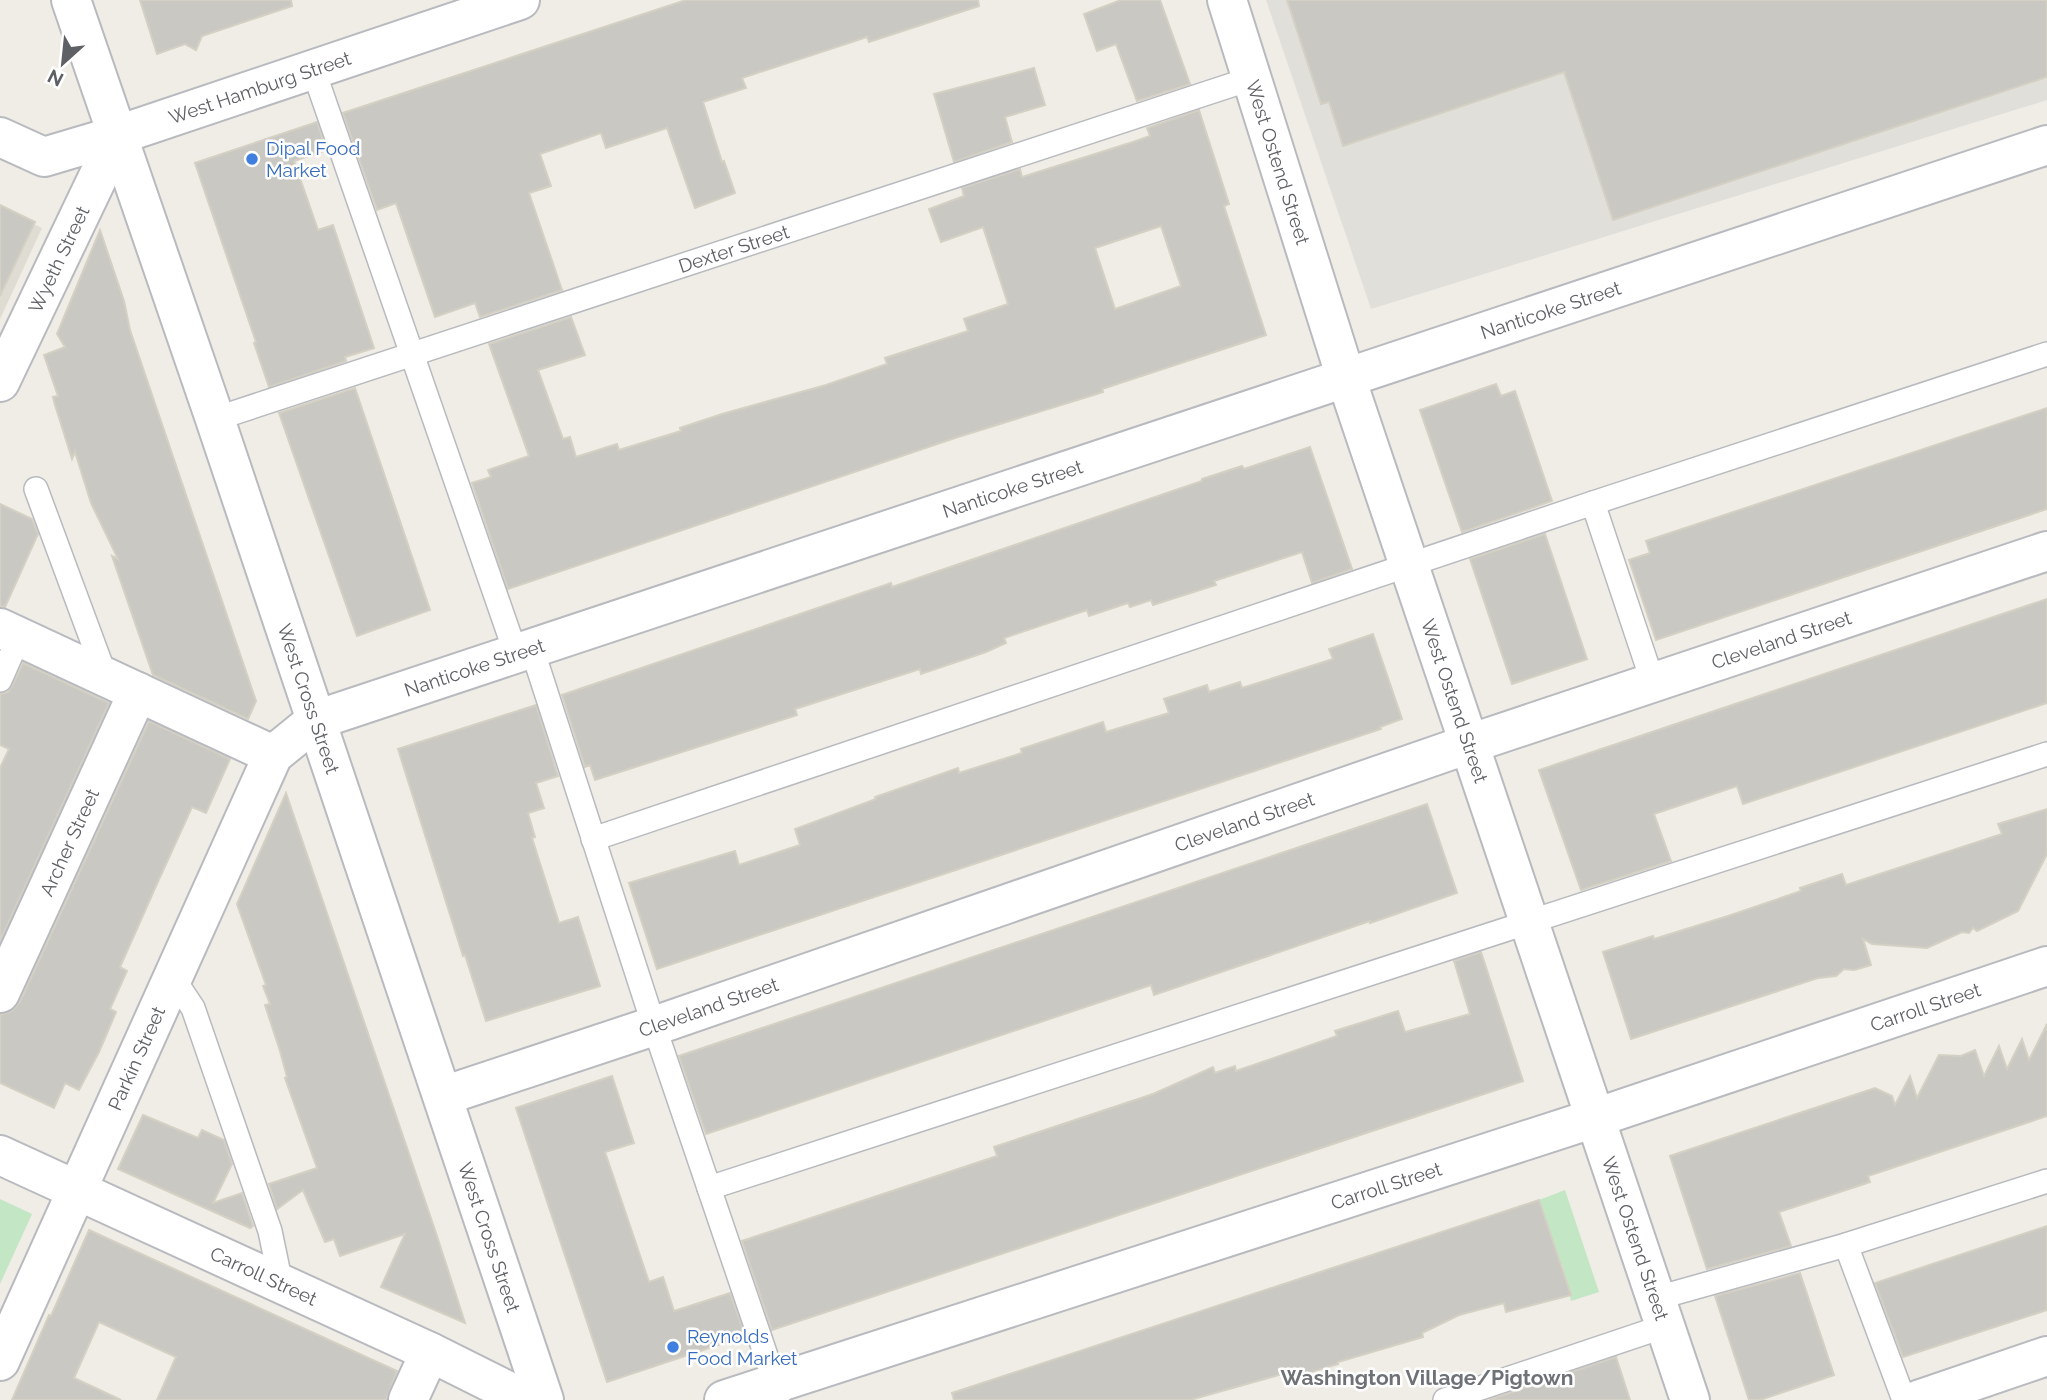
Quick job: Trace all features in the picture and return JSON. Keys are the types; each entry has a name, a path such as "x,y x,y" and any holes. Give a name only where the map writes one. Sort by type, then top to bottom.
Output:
{"street":[{"name":"West Cross Street","path":"71,0 215,419 544,1400"},
{"name":"West Hamburg Street","path":"0,136 44,157 118,135 520,0"},
{"name":"West Ostend Street","path":"1227,0 1346,378 1690,1400"},
{"name":"Wyeth Street","path":"0,382 118,135"},
{"name":"Nanticoke Street","path":"273,755 316,720 2047,145"},
{"name":"Cleveland Street","path":"443,1096 654,1026 1469,744 2047,551"},
{"path":"10,633 273,755"},
{"name":"Archer Street","path":"0,992 122,685"},
{"name":"Parkin Street","path":"0,1361 273,755"},
{"name":"Carroll Street","path":"724,1400 779,1392 2047,966"},
{"name":"Carroll Street","path":"0,1155 430,1352 526,1400"},
{"path":"408,1400 430,1352"},
{"path":"1918,1400 2047,1356"}],"lane":[{"path":"313,69 412,355 593,839 779,1392"},
{"name":"Dexter Street","path":"215,419 1253,78"},
{"path":"593,839 1593,503 2047,354"},
{"path":"36,489 122,685"},
{"path":"1593,503 1653,683"},
{"path":"0,680 10,633"},
{"path":"709,1188 2047,754"},
{"path":"173,978 193,1008 270,1231 281,1284"},
{"path":"1445,1400 1661,1312 1846,1245 2047,1181"},
{"path":"1846,1245 1904,1400"}],"shaded area":[{"path":"1266,0 2047,0 2047,100 1371,309"},
{"path":"0,208 42,228 0,319"}],"green space":[{"path":"1565,1190 1599,1292 1571,1301 1562,1264 1559,1265 1539,1200"},
{"path":"0,1199 32,1214 0,1284"}],"building":[{"path":"140,0 291,0 292,6 202,36 196,50 185,44 157,54"},
{"path":"686,0 978,0 979,6 869,42 867,37 742,78 746,88 703,102 735,193 695,208 667,128 606,148 601,133 540,154 551,186 529,193 562,290 480,317 475,303 435,317 396,203 377,210 343,113"},
{"path":"1121,0 1160,0 1190,84 1137,101 1116,44 1097,51 1084,14"},
{"path":"1287,0 2047,0 2047,77 1613,220 1564,72 1343,146 1329,102 1321,104"},
{"path":"1034,68 1045,105 1005,117 1012,142 954,162 934,94"},
{"path":"1199,110 1229,204 1224,206 1266,335 1102,389 1103,392 958,437 508,589 472,483 491,477 488,470 529,456 489,344 571,317 585,355 538,370 563,439 570,437 576,457 617,444 619,450 681,431 680,428 722,414 826,385 887,364 885,358 968,331 964,319 1008,304 983,227 941,242 929,209 964,196 962,188 1020,169 1022,177 1150,136 1147,128","holes":["1161,226 1181,286 1115,309 1095,248"]},
{"path":"317,122 326,150 294,161 318,230 333,225 374,348 345,357 346,361 269,387 195,163"},
{"path":"0,205 35,222 0,296"},
{"path":"100,230 124,301 130,330 256,701 248,719 153,675 112,556 118,559 91,503 75,452 72,459 55,405 53,397 58,396 44,355 65,347 57,334"},
{"path":"1496,384 1501,396 1515,391 1552,501 1462,532 1420,410"},
{"path":"355,388 430,610 357,636 279,413"},
{"path":"2047,408 2047,509 1656,640 1629,560 1650,553 1646,541"},
{"path":"1310,447 1352,569 1312,583 1302,552 1214,581 1216,585 1153,605 1151,600 1130,607 1128,603 1089,616 1087,610 1004,638 1006,643 986,652 921,674 920,669 795,709 797,715 595,780 590,765 585,767 562,695 891,583 892,587 1202,479 1242,466 1244,469"},
{"path":"0,504 32,519 38,534 5,607 0,606"},
{"path":"1545,534 1587,659 1512,684 1470,559"},
{"path":"2047,599 2047,703 1743,804 1737,786 1654,814 1671,861 1581,890 1539,770"},
{"path":"1373,634 1402,719 1380,727 1381,729 657,969 629,883 735,851 739,865 800,845 795,829 876,799 875,797 958,768 959,773 1022,753 1021,749 1103,722 1106,732 1169,713 1164,699 1207,685 1209,692 1240,682 1242,688 1333,659 1329,649"},
{"path":"23,663 109,703 0,941 0,768 9,749 0,745 0,694 8,692"},
{"path":"536,705 558,776 536,783 544,808 528,813 535,837 532,838 559,923 578,917 600,986 486,1021 398,749"},
{"path":"149,721 230,759 206,813 192,807 156,886 120,967 127,971 110,1009 116,1012 99,1052 79,1090 65,1083 54,1108 0,1083 0,1015 12,1011 20,1002"},
{"path":"286,793 465,1323 381,1287 405,1234 340,1256 334,1239 325,1242 303,1190 277,1209 269,1184 317,1168 285,1078 287,1077 280,1051 265,1005 270,1004 263,986 266,985 237,904"},
{"path":"1427,804 1457,893 1154,995 1151,985 706,1134 679,1056"},
{"path":"2047,809 2047,854 2018,911 1977,931 1973,928 1969,933 1962,932 1927,948 1872,944 1863,939 1871,965 1854,970 1844,969 1836,976 1818,978 1631,1039 1603,952 1728,916 1842,874 1846,885 2002,834 1998,824"},
{"path":"1481,952 1523,1081 772,1330 742,1241 997,1156 994,1147 1153,1094 1213,1067 1215,1073 1235,1066 1236,1071 1337,1036 1335,1031 1398,1011 1405,1032 1470,1014 1454,961"},
{"path":"2047,1024 2047,1116 1868,1176 1870,1182 1779,1212 1791,1246 1707,1269 1670,1156 1875,1088 1892,1096 1895,1105 1910,1076 1917,1098 1939,1055 1961,1056 1975,1050 1984,1076 1999,1046 2007,1069 2022,1039 2029,1060"},
{"path":"612,1076 634,1143 605,1152 649,1282 663,1277 674,1311 730,1293 745,1336 607,1382 516,1108"},
{"path":"143,1115 198,1138 202,1130 224,1140 232,1164 213,1203 242,1193 253,1226 250,1228 118,1169"},
{"path":"1539,1200 1571,1295 1506,1312 1504,1303 1459,1315 1422,1333 1423,1337 1338,1364 1295,1377 1293,1371 1190,1400 954,1400 952,1393"},
{"path":"2047,1226 2047,1310 1903,1357 1875,1283"},
{"path":"89,1230 397,1371 386,1400 157,1400 176,1357 99,1322 74,1378 121,1400 12,1400"},
{"path":"1800,1273 1834,1375 1760,1400 1749,1400 1715,1296"},
{"path":"1616,1357 1630,1400 1489,1400"}],"place":[{"name":"Dipal Food Market","path":"252,159"},
{"name":"Reynolds Food Market","path":"673,1347"}],"district":[{"name":"Washington Village/Pigtown","path":"1427,1377"}]}
